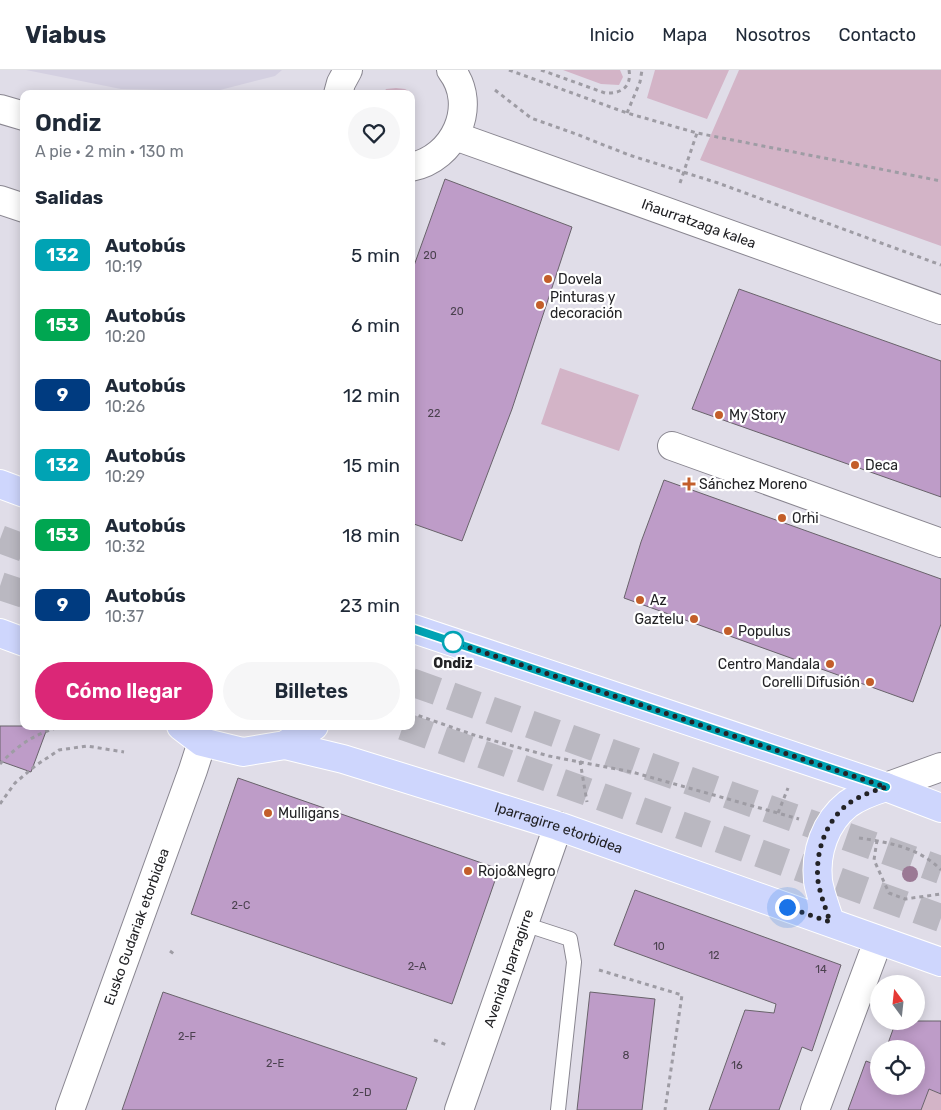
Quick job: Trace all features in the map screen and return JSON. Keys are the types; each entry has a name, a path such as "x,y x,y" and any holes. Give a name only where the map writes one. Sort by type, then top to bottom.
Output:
{"main road":[{"path":"0,484 20,492"},
{"path":"415,629 886,787 941,808"},
{"path":"0,633 20,640"},
{"path":"191,734 243,752 285,745 308,730"},
{"name":"Iparragirre etorbidea","path":"285,745 343,759 558,826 934,960"},
{"path":"830,922 818,882 817,861 822,840 832,821 847,805 866,794 886,787"}],"street":[{"path":"339,90 348,70"},
{"path":"415,165 422,164 441,153 455,136 462,117 463,96 452,70"},
{"path":"0,110 20,115"},
{"name":"Iñaurratzaga kalea","path":"455,136 941,310"},
{"path":"0,200 20,207"},
{"path":"672,446 941,543"},
{"name":"Eusko Gudariak etorbidea","path":"70,1110 193,770 191,734"},
{"path":"886,787 941,767"},
{"name":"Avenida Iparragirre","path":"459,1110 558,826"},
{"path":"815,1110 878,941"}],"lane":[{"path":"524,924 570,939 574,962 558,1110"}],"path":[{"path":"509,70 627,113 697,133 941,181"},
{"path":"541,70 605,93 614,94 624,90 629,83 629,70"},
{"path":"627,113 640,82 642,70"},
{"path":"495,91 531,118 629,155 718,182 941,265"},
{"path":"688,159 697,133"},
{"path":"415,714 477,736 549,756 632,772 805,820"},
{"path":"0,764 14,749 48,730"},
{"path":"0,804 15,783 35,766 59,750 87,746 124,752"},
{"path":"580,761 588,807"},
{"path":"854,838 876,840 910,849 941,870"},
{"path":"876,840 874,860 889,893 905,899 941,894"},
{"path":"170,951 174,954"},
{"path":"574,962 682,995 665,1110"},
{"path":"434,1040 447,1045"}],"shaded area":[{"path":"26,70 282,70 275,76 220,90 121,89"},
{"path":"563,70 620,70 623,77 619,85 601,84"},
{"path":"655,70 729,70 707,119 647,98"},
{"path":"739,70 941,70 941,246 700,160"},
{"path":"396,88 407,90 385,90"},
{"path":"560,368 639,395 619,451 541,424"},
{"path":"929,1089 941,1094 941,1110 921,1110"}],"building":[{"path":"445,179 572,227 512,409 462,541 415,524 415,263"},
{"path":"739,289 941,361 941,497 692,409"},
{"path":"664,480 941,579 941,624 913,702 624,598 641,542"},
{"path":"0,726 20,726 20,730 47,730 31,772 0,761"},
{"path":"238,778 499,869 452,1004 191,914"},
{"path":"635,890 841,965 812,1051 802,1047 779,1110 709,1110 745,1010 774,1013 776,1004 614,945"},
{"path":"163,992 417,1078 406,1110 122,1110"},
{"path":"590,992 655,999 642,1110 577,1110"},
{"path":"925,1021 941,1021 941,1094 929,1089 921,1110 848,1110 866,1061 870,1063 870,1095 925,1095 925,1040 889,1040 893,1030 925,1030"}],"tunnel":[{"path":"0,539 20,546"},
{"path":"0,586 20,593"},
{"path":"415,683 941,870"},
{"path":"414,730 941,918"}],"bus line":[{"name":"132","path":"415,629 886,787"}],"place":[{"name":"Dovela","path":"548,279"},
{"name":"Pinturas y decoración","path":"540,305"},
{"name":"My Story","path":"719,415"},
{"name":"Deca","path":"855,465"},
{"name":"Sánchez Moreno","path":"689,484"},
{"name":"Orhi","path":"782,518"},
{"name":"Az","path":"640,600"},
{"name":"Gaztelu","path":"694,619"},
{"name":"Populus","path":"728,631"},
{"name":"Ondiz","path":"453,642"},
{"name":"Centro Mandala","path":"830,664"},
{"name":"Corelli Difusión","path":"870,682"},
{"name":"Mulligans","path":"268,813"},
{"name":"Rojo&Negro","path":"468,871"}],"route":[{"path":"453,642 886,787 866,794 847,805 832,821 822,840 817,861 818,882 830,922 787,907"}]}
